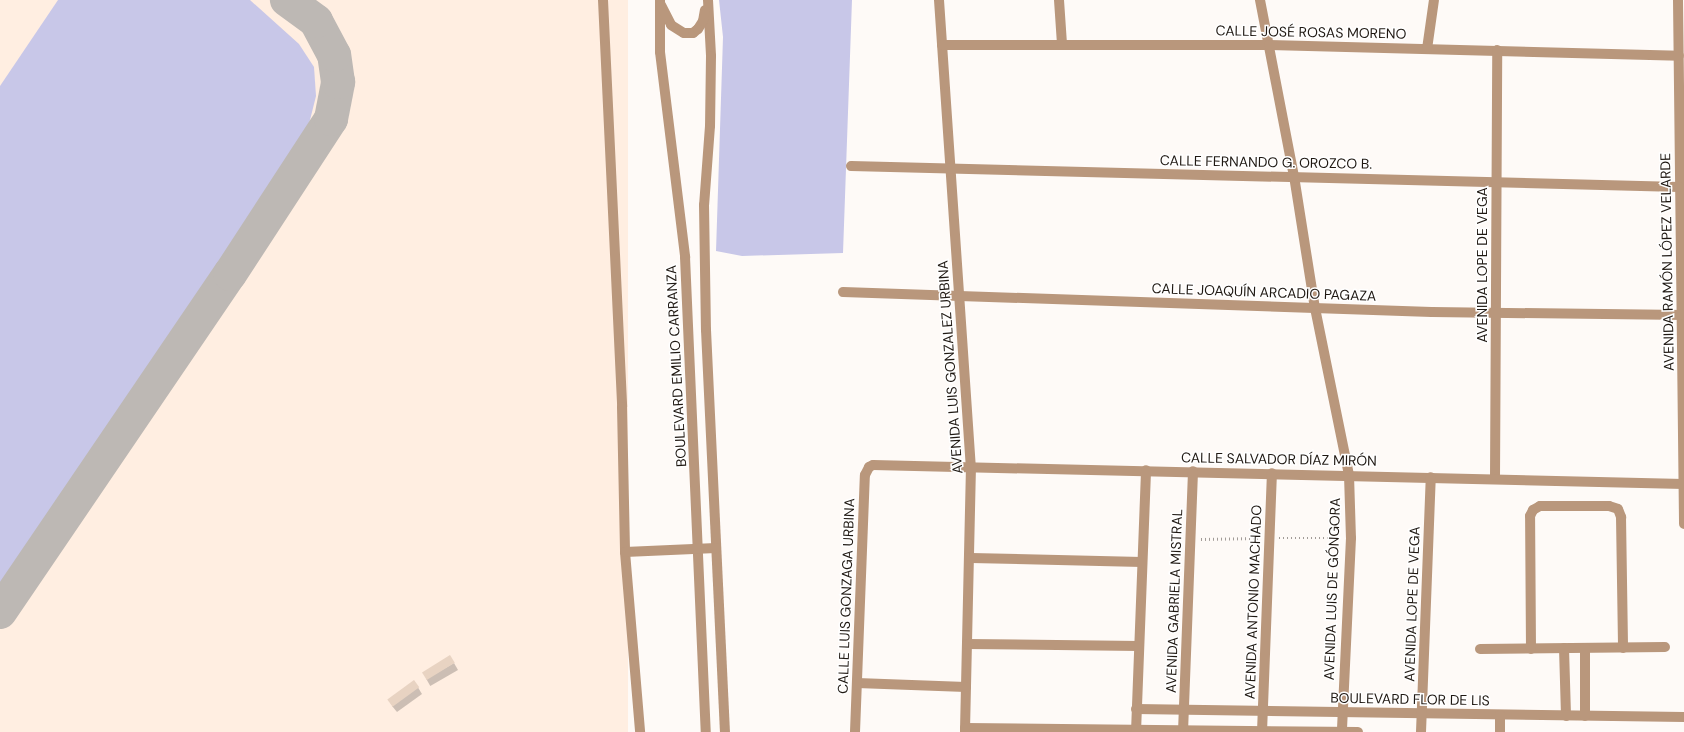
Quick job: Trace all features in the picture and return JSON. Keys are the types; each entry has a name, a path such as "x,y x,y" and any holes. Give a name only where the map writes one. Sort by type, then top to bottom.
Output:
{"street":[{"path":"603,0 622,399 625,552 640,732"},
{"path":"660,1 671,25 684,33 692,33 703,21 707,0"},
{"path":"707,0 710,103 704,213 706,330 725,732"},
{"name":"AVENIDA LUIS GONZALEZ URBINA","path":"939,0 949,169 960,296 971,466 971,558 965,730"},
{"path":"1059,0 1062,44"},
{"name":"AVENIDA LUIS DE GÓNGORA","path":"1260,0 1294,176 1315,308 1349,475 1351,538 1342,732"},
{"path":"1427,49 1434,0"},
{"name":"AVENIDA RAMÓN LÓPEZ VELARDE","path":"1678,0 1683,315 1684,524"},
{"name":"BOULEVARD EMILIO CARRANZA","path":"660,1 660,52 685,257 706,732"},
{"name":"CALLE JOSÉ ROSAS MORENO","path":"942,45 1269,45 1679,56"},
{"name":"AVENIDA LOPE DE VEGA","path":"1495,479 1497,50"},
{"name":"CALLE FERNANDO G. OROZCO B.","path":"851,166 1294,176 1680,187"},
{"name":"CALLE JOAQUÍN ARCADIO PAGAZA","path":"843,292 1496,313 1683,315"},
{"name":"CALLE SALVADOR DÍAZ MIRÓN","path":"873,465 1193,471 1684,484"},
{"name":"CALLE LUIS GONZAGA URBINA","path":"855,732 865,475 869,467 873,465"},
{"path":"1136,731 1146,470"},
{"name":"AVENIDA GABRIELA MISTRAL","path":"1183,732 1193,471"},
{"name":"AVENIDA ANTONIO MACHADO","path":"1262,732 1272,473"},
{"name":"AVENIDA LOPE DE VEGA","path":"1421,732 1431,477"},
{"path":"1531,649 1530,516 1533,510 1548,506 1609,506 1618,509 1621,517 1623,648"},
{"path":"625,552 716,548"},
{"path":"971,558 1142,562"},
{"path":"968,644 1139,646"},
{"path":"1480,649 1665,647"},
{"path":"1564,648 1566,716"},
{"path":"1585,648 1585,716"},
{"path":"857,683 966,687"},
{"name":"BOULEVARD FLOR DE LIS","path":"1136,709 1684,717"},
{"path":"1500,715 1500,732"},
{"path":"965,730 1358,732"}],"shaded area":[{"path":"0,0 628,0 628,732 0,732"},
{"path":"58,0 250,0 299,44 314,67 316,96 309,124 269,197 0,594 0,86"},
{"path":"719,0 852,0 843,253 742,256 716,251 723,37"}],"building":[{"path":"450,655 455,663 427,680 422,672"},
{"path":"414,680 419,687 393,707 387,699"}],"taxiway":[{"path":"0,612 230,274 331,119 338,82 334,55 316,21 287,0"}]}
